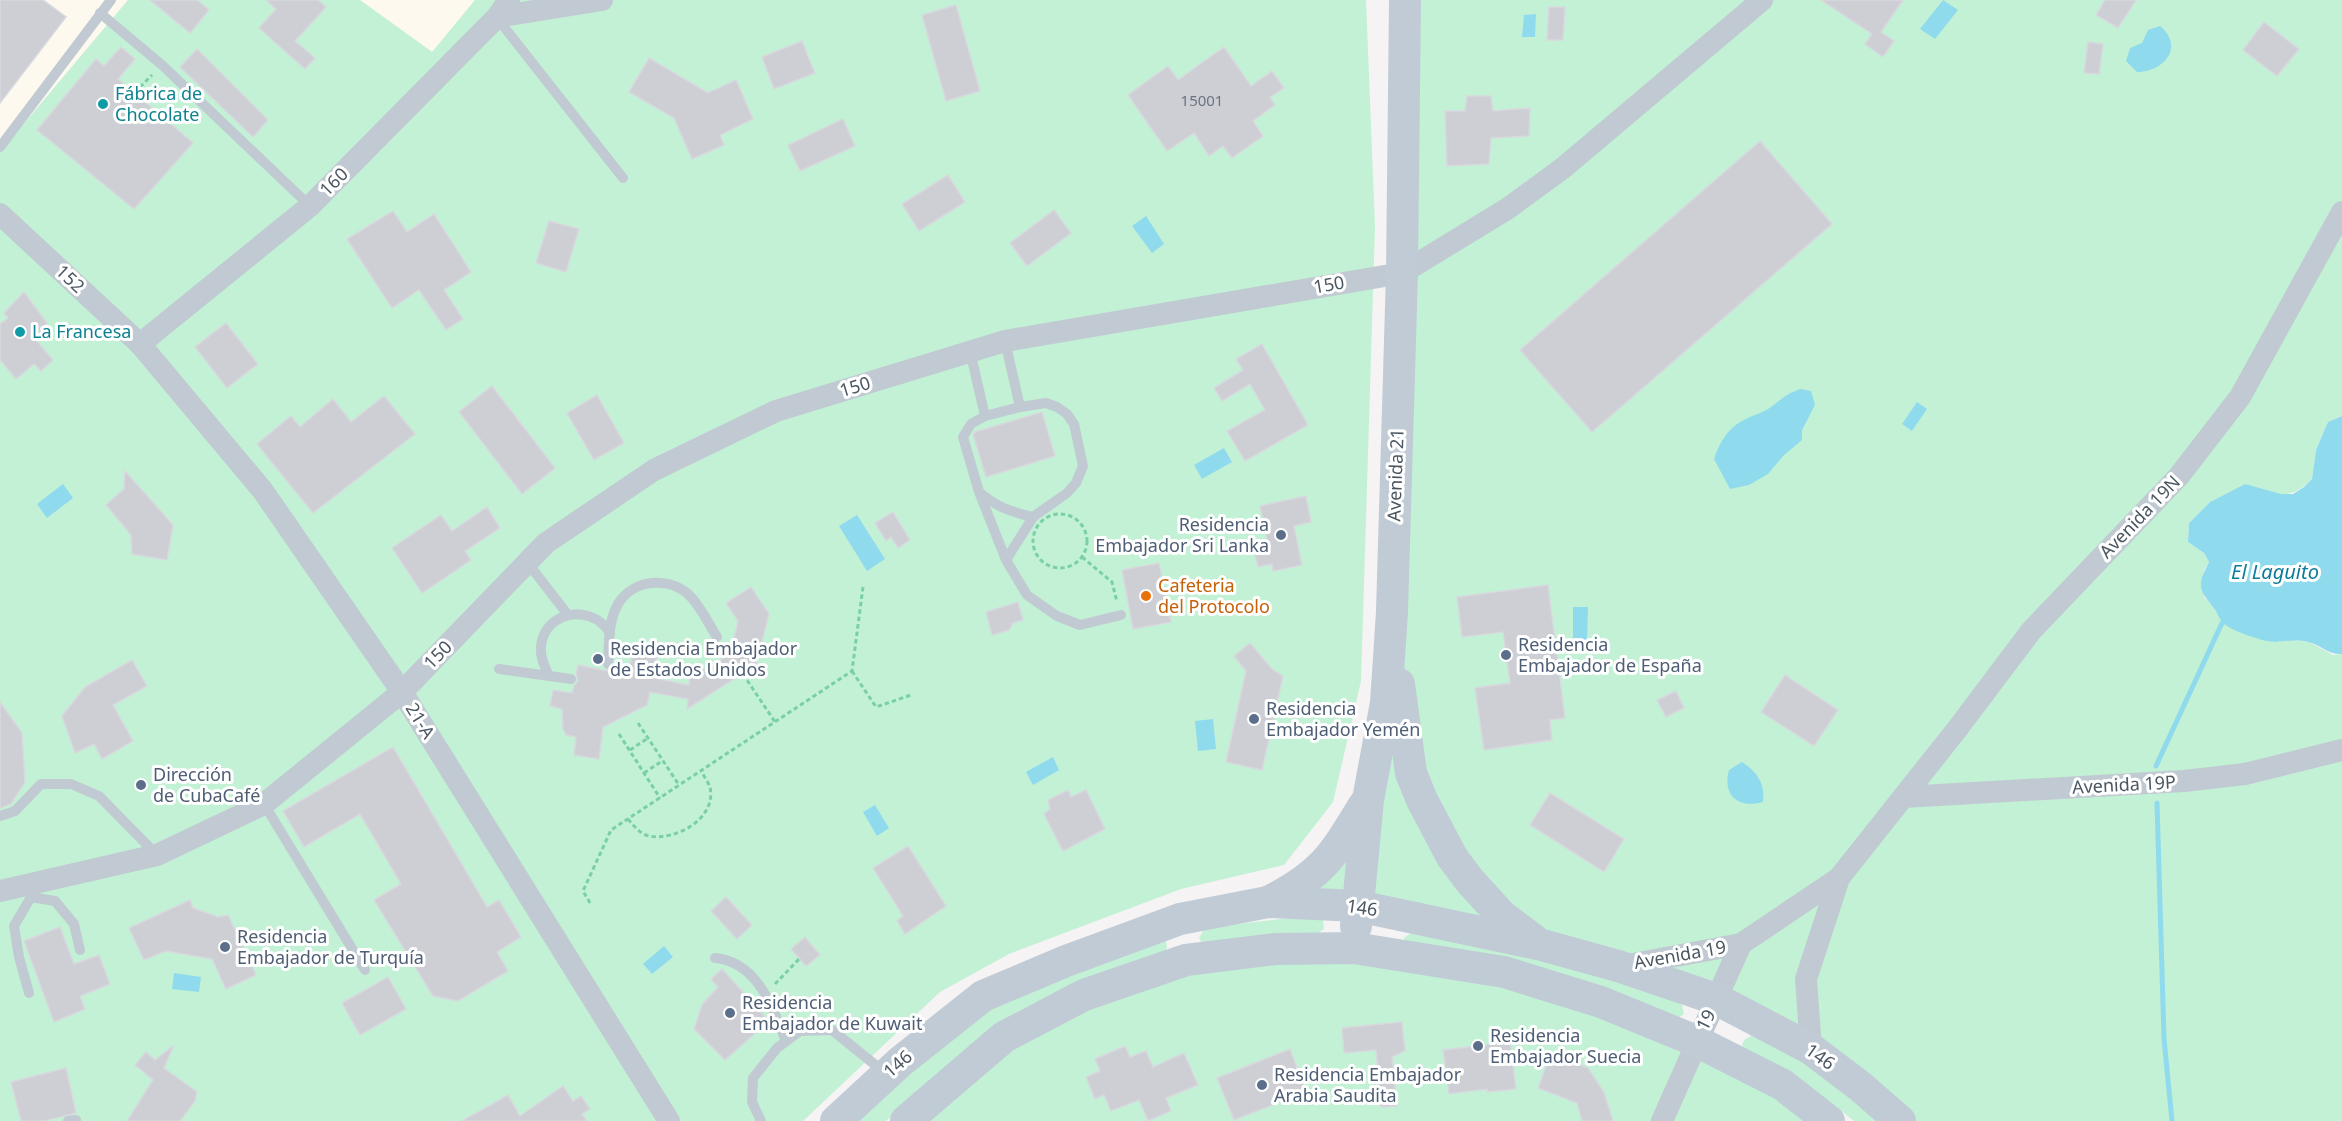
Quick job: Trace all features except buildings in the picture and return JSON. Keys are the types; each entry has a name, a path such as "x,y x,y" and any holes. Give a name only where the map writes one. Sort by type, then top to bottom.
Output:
{"main road":[{"name":"Avenida 21","path":"1354,948 1368,800 1386,703 1392,612 1402,273 1405,0"},
{"path":"1392,612 1406,746 1411,773 1422,800 1452,857 1489,904 1542,945"},
{"path":"1268,902 1293,890 1317,872 1332,856 1368,800"},
{"name":"146","path":"836,1121 887,1074 983,996 1066,961 1180,919 1268,902 1358,906 1542,945 1618,966 1716,999 1811,1049 1861,1087 1900,1121"},
{"path":"1180,919 1186,960"},
{"path":"906,1121 1004,1037 1084,995 1186,960 1276,949 1354,948 1504,972 1601,1002 1696,1041 1783,1085 1830,1121"}],"street":[{"path":"502,9 602,0"},
{"name":"150","path":"0,891 29,891 157,855 264,804 402,692 546,543 654,470 776,411 1005,341 1402,273 1507,209 1563,168 1762,0"},
{"name":"160","path":"140,344 310,206 502,9"},
{"name":"Avenida 19N","path":"1904,797 2031,631 2179,476 2240,397 2342,212"},
{"name":"152","path":"0,214 140,344"},
{"name":"21-A","path":"140,344 263,491 402,692 669,1121"},
{"name":"Avenida 19P","path":"1904,797 2184,781 2245,774 2342,750"},
{"name":"Avenida 19","path":"1618,966 1741,944 1839,878 1904,797"},
{"name":"Avenida 19","path":"1811,1049 1806,979 1839,878"},
{"path":"1786,915 1820,933"},
{"name":"Avenida 19","path":"1716,999 1741,944"},
{"name":"19","path":"1696,1041 1716,999"},
{"path":"1662,1121 1696,1041"}],"lane":[{"path":"0,147 111,0"},
{"path":"502,9 622,178"},
{"path":"100,14 162,65 310,206"},
{"path":"1005,341 1020,407"},
{"path":"970,351 986,416"},
{"path":"1006,560 1033,517 1067,493 1076,483 1083,465 1074,424 1057,407 1046,403 986,416 971,424 963,437 979,492 1006,560 1027,595 1057,616 1080,625 1121,615"},
{"path":"979,492 991,503 1011,512 1033,517"},
{"path":"527,562 568,615"},
{"path":"608,664 610,633 617,606 625,595 643,585 663,582 677,587 689,596 717,637"},
{"path":"549,676 541,652 548,630 557,620 568,615 594,616 604,623 610,633"},
{"path":"499,669 571,679"},
{"path":"0,816 15,811 41,784 71,784 99,796 157,855"},
{"path":"264,804 365,970"},
{"path":"29,993 18,957 14,926 29,891 55,901 74,924 80,950"},
{"path":"715,958 726,959 757,979 786,1041"},
{"path":"761,1121 752,1102 753,1078 777,1048 800,1031 832,1030 887,1074"}],"path":[{"path":"1056,515 1074,518 1085,531 1086,549 1082,557 1068,567 1059,568 1043,562 1037,556 1034,539 1041,523 1056,515"},
{"path":"1082,557 1112,582 1121,615"},
{"path":"863,587 852,671 876,707 911,696"},
{"path":"590,903 583,891 611,830 852,671"},
{"path":"743,674 775,722"},
{"path":"638,723 679,785"},
{"path":"619,734 660,798"},
{"path":"629,750 648,738"},
{"path":"644,773 663,761"},
{"path":"628,819 636,829 648,836 666,836 686,829 701,819 709,801 710,788 701,771"},
{"path":"765,993 800,958"}],"shaded area":[{"path":"0,0 128,0 0,152"},
{"path":"360,0 475,0 433,52"}],"green space":[{"path":"128,0 360,0 432,52 475,0 1366,0 1375,227 1361,681 1333,802 1284,865 1181,889 1009,954 940,992 803,1121 0,1121 0,152"},
{"name":"El Laguito","path":"1405,0 2342,0 2342,416 2328,422 2316,450 2312,479 2303,487 2288,494 2280,494 2245,484 2210,502 2189,523 2188,542 2204,553 2209,562 2204,570 2204,597 2215,609 2223,623 2243,633 2272,642 2293,640 2309,642 2333,655 2342,654 2342,1121 1900,1121 1716,999 1358,906 1368,800"},
{"path":"1352,847 1344,894 1306,893"},
{"path":"1316,915 1323,920 1324,929 1313,936 1203,945 1199,938 1203,931 1212,927"},
{"path":"1411,933 1541,959 1670,997 1682,1005 1684,1014 1676,1019 1405,942 1404,938"},
{"path":"1159,938 1166,941 1165,953 953,1063 886,1121 855,1121 976,1017 1012,995"},
{"path":"1276,949 1601,1002 1829,1121 906,1121 1084,995"},
{"path":"1751,1036 1803,1061 1880,1121 1854,1121 1828,1100 1745,1052 1742,1045 1744,1040"}],"water":[{"path":"1943,0 1958,10 1935,39 1920,29"},
{"path":"1536,14 1535,37 1522,37 1524,15"},
{"path":"2160,26 2171,42 2168,57 2156,68 2137,72 2126,61 2130,48 2142,43 2148,30"},
{"path":"1146,216 1164,244 1152,253 1132,226"},
{"path":"1801,389 1811,391 1815,405 1802,430 1802,440 1783,456 1768,474 1749,485 1730,489 1714,459 1724,437 1745,419 1765,411 1787,395"},
{"path":"1917,402 1927,409 1912,431 1902,424"},
{"name":"El Laguito","path":"2342,416 2342,654 2296,640 2270,642 2248,636 2227,626 2202,590 2201,581 2209,562 2204,553 2188,542 2189,523 2210,502 2245,484 2281,494 2293,494 2304,487 2312,479 2316,450 2328,422"},
{"path":"1224,448 1232,462 1202,479 1194,465"},
{"path":"63,484 73,498 47,518 37,504"},
{"path":"857,515 885,559 867,571 839,526"},
{"path":"1573,607 1588,607 1587,641 1573,641"},
{"path":"1213,719 1216,749 1198,751 1195,721"},
{"path":"1053,757 1059,770 1033,785 1026,772"},
{"path":"1742,762 1759,779 1763,789 1763,802 1754,804 1739,802 1730,793 1727,779 1729,770"},
{"path":"875,805 889,828 877,836 863,812"},
{"path":"664,946 673,957 652,974 643,964"},
{"path":"174,973 201,977 199,992 172,989"}],"waterway":[{"path":"2156,766 2222,623"},
{"path":"2157,803 2164,1039 2172,1121"}],"place":[{"name":"Fábrica de Chocolate","path":"103,104"},
{"name":"La Francesa","path":"20,332"},
{"name":"Residencia Embajador Sri Lanka","path":"1281,535"},
{"name":"Cafeteria del Protocolo","path":"1146,596"},
{"name":"Residencia Embajador de España","path":"1506,655"},
{"name":"Residencia Embajador de Estados Unidos","path":"598,659"},
{"name":"Residencia Embajador Yemén","path":"1254,719"},
{"name":"Dirección de CubaCafé","path":"141,785"},
{"name":"Residencia Embajador de Turquía","path":"225,947"},
{"name":"Residencia Embajador de Kuwait","path":"730,1013"},
{"name":"Residencia Embajador Suecia","path":"1478,1046"},
{"name":"Residencia Embajador Arabia Saudita","path":"1262,1085"}]}
